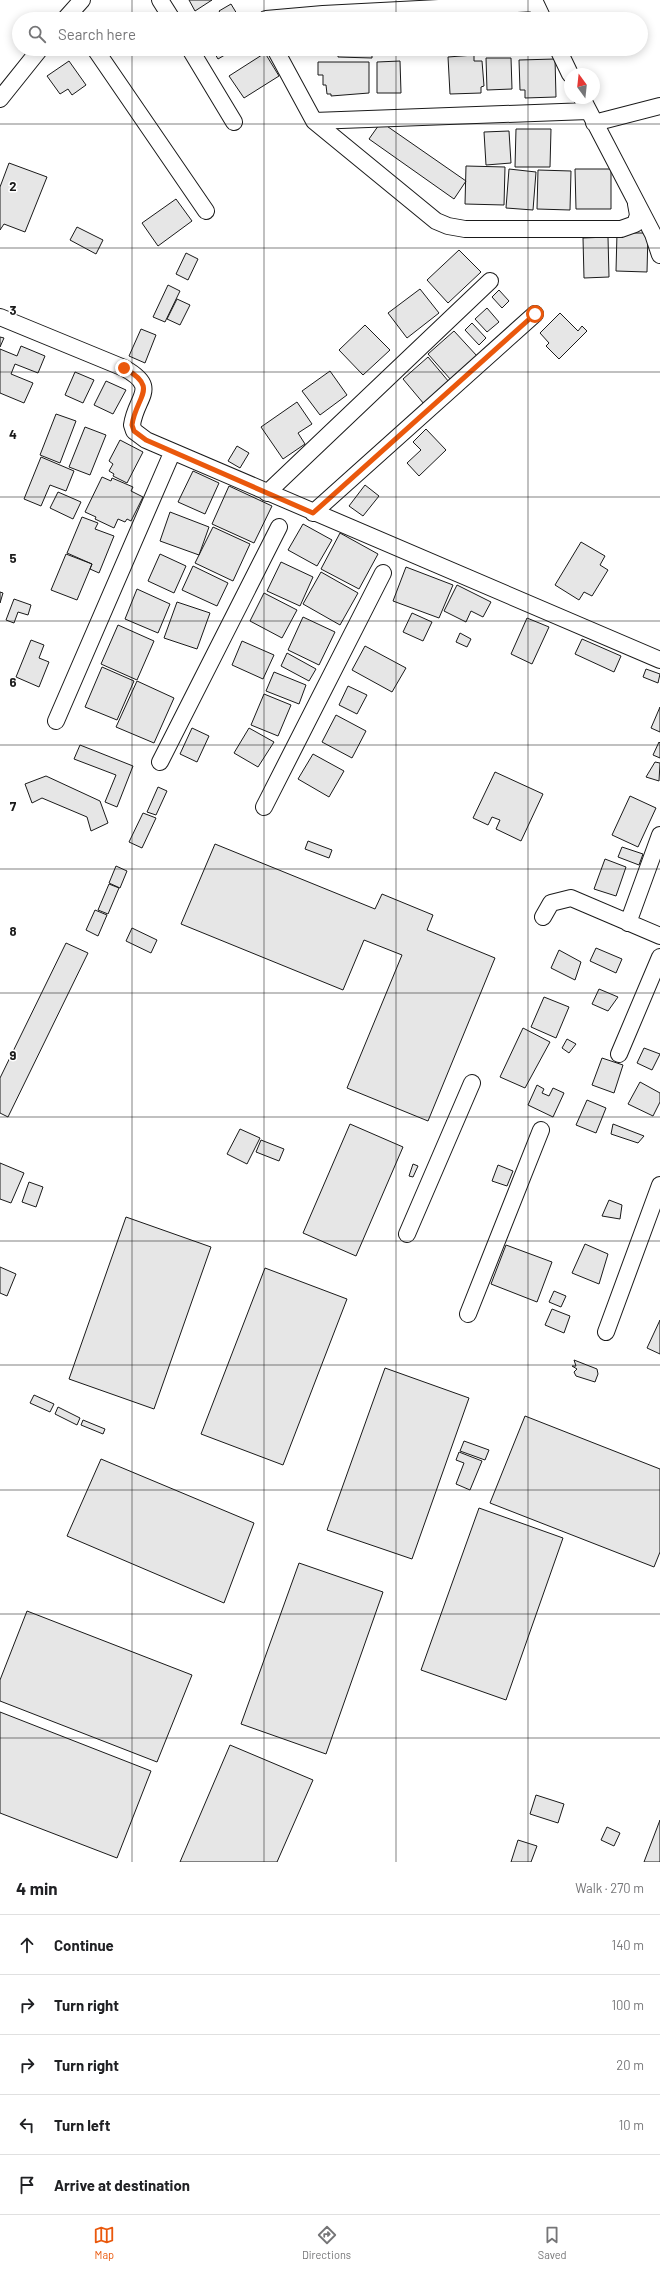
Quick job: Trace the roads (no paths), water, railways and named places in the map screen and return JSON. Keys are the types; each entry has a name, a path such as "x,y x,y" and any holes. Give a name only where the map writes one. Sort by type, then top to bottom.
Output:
{"street":[{"path":"74,12 82,0"},
{"path":"160,0 168,12"},
{"path":"300,12 324,7 535,2 540,12"},
{"path":"0,99 34,56"},
{"path":"100,56 206,211"},
{"path":"194,56 234,122"},
{"path":"279,56 314,121 422,212 436,221 448,226 465,228 621,229 635,224 638,215 636,204"},
{"path":"561,56 567,68"},
{"path":"314,121 588,111 660,106"},
{"path":"588,111 653,234 660,255"},
{"path":"267,493 490,282"},
{"path":"313,513 535,314"},
{"path":"0,317 124,368 139,376 142,382 143,391 132,420 134,431 146,440 172,453 660,660"},
{"path":"56,721 172,453"},
{"path":"160,762 279,527"},
{"path":"264,807 383,573"},
{"path":"628,923 660,835"},
{"path":"543,918 551,903 571,898 660,936"},
{"path":"619,1054 660,957"},
{"path":"407,1234 472,1083"},
{"path":"468,1314 541,1130"},
{"path":"606,1332 660,1185"}]}
